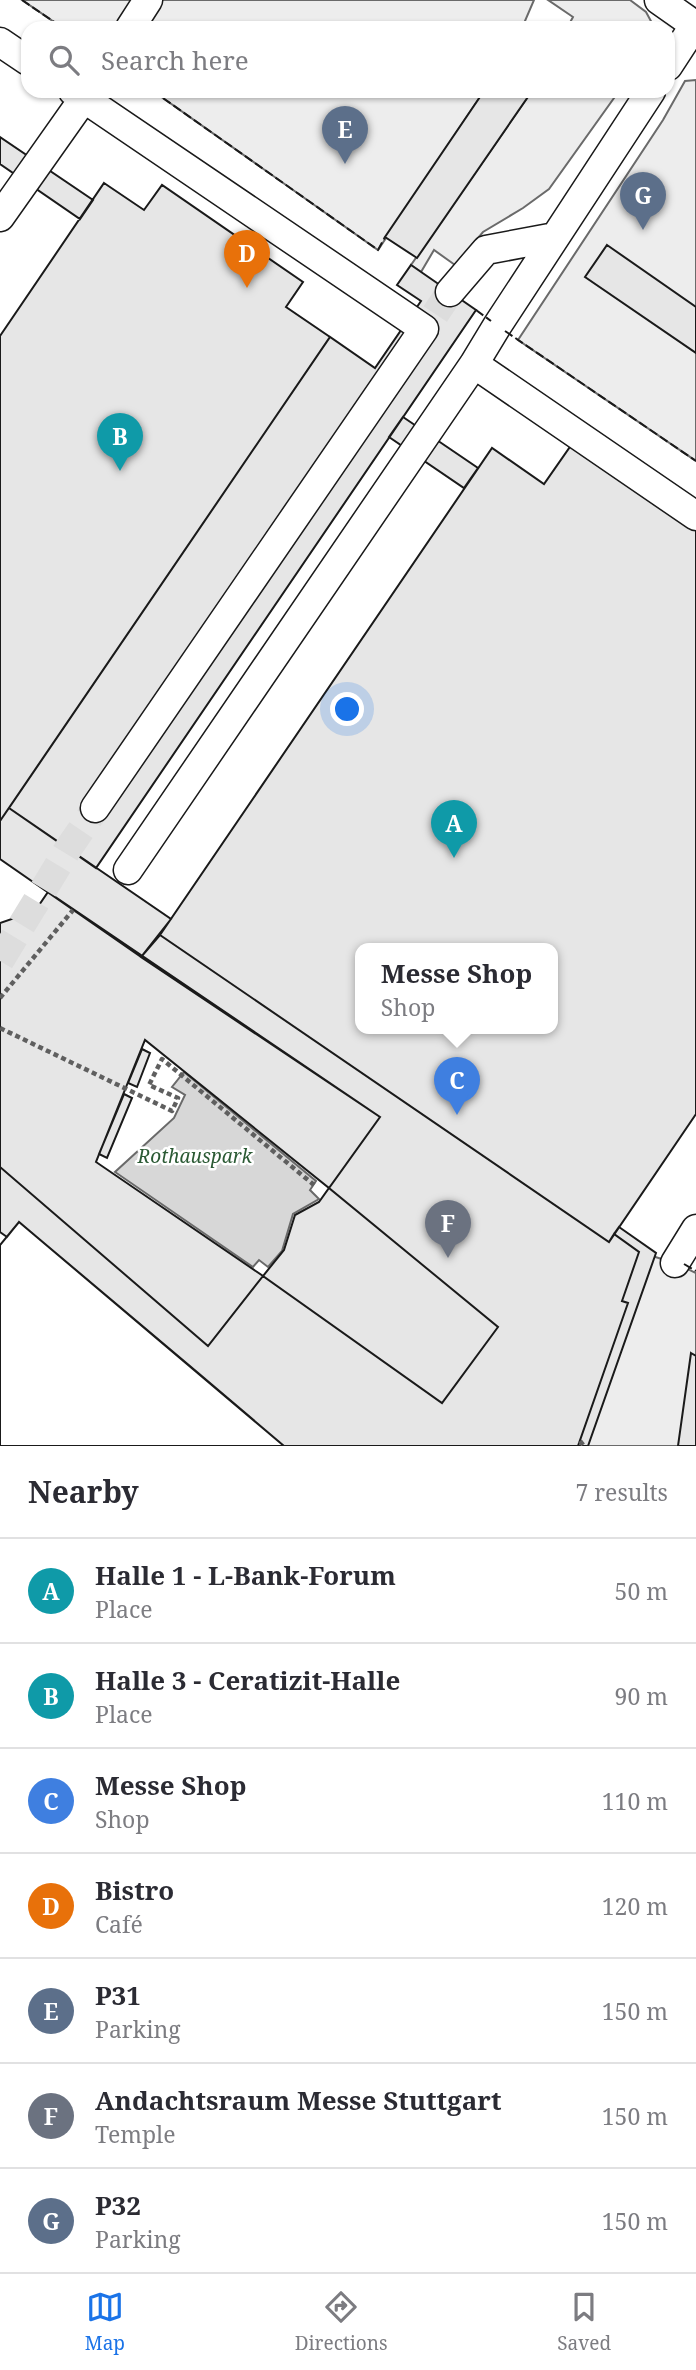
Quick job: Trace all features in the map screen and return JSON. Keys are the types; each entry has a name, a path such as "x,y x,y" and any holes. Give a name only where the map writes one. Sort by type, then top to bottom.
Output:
{"lane":[{"path":"134,21 148,0"},
{"path":"659,0 696,25 675,56"},
{"path":"0,42 21,56"},
{"path":"0,217 79,98"},
{"path":"89,98 424,328 94,808"},
{"path":"128,870 474,364 647,98"},
{"path":"450,292 486,250 555,237"},
{"path":"474,364 696,516"},
{"path":"675,1262 696,1229"}],"path":[{"path":"0,998 73,909"},
{"path":"0,1028 172,1111 178,1098 149,1085 162,1059 314,1185"}],"shaded area":[{"path":"22,0 534,0 525,21 53,21"},
{"path":"548,0 630,0 646,12 651,21 571,21 573,17"},
{"path":"696,80 696,461 518,340 663,120 685,81"},
{"path":"163,98 479,98 378,250"},
{"path":"527,98 614,98 549,189 483,232 455,265 434,250 421,272 411,265"},
{"path":"184,1072 316,1181 310,1190 319,1199 293,1214 282,1251 268,1267 259,1260 253,1267 115,1172 174,1118 185,1095 172,1087"},
{"path":"639,1252 675,1263 696,1273 696,1446 578,1446"}],"building":[{"path":"479,98 527,98 417,258 385,237"},
{"path":"0,137 93,200 80,219 0,164"},
{"path":"104,183 144,210 162,185 303,282 286,307 330,337 0,821 0,336"},
{"path":"607,245 696,307 696,353 585,277"},
{"path":"411,265 476,310 96,868 9,808 330,337 375,368 421,301 397,285"},
{"path":"403,417 478,468 464,488 389,437"},
{"path":"572,444 696,529 696,1114 609,1242 160,935 492,448 544,484"},
{"path":"9,808 171,919 141,957 0,859 0,821"},
{"path":"48,892 380,1117 329,1188 145,1040 96,1162 263,1276 208,1346 0,1167 0,923 35,911"},
{"path":"160,935 609,1242 614,1234 639,1252 622,1301 628,1303 578,1446 284,1446 19,1222 7,1237 0,1232 0,1167 208,1346 263,1276 442,1403 498,1327 329,1188 380,1117 141,957"},
{"path":"142,1049 150,1053 137,1087 128,1083"},
{"path":"124,1094 132,1098 107,1158 99,1154"},
{"path":"329,1188 498,1327 442,1403 263,1276 284,1250 295,1215 319,1202"},
{"path":"19,1222 284,1446 0,1446 0,1245"},
{"path":"19,1222 284,1446 0,1446 0,1245"},
{"path":"619,1227 656,1253 588,1446 578,1446 628,1303 622,1301 639,1252 614,1234"},
{"path":"691,1353 696,1356 696,1446 678,1446"}],"tunnel":[{"path":"412,349 450,292"},
{"path":"0,961 68,849 109,789"}],"fence":[{"path":"22,0 53,21"},
{"path":"163,98 378,250 385,237"},
{"path":"476,310 491,321"},
{"path":"505,331 696,461"},
{"path":"684,1264 696,1271"}],"place":[{"name":"P31","path":"345,164"},
{"name":"P32","path":"643,230"},
{"name":"Bistro","path":"247,288"},
{"name":"Halle 3 - Ceratizit-Halle","path":"120,471"},
{"name":"Halle 1 - L-Bank-Forum","path":"454,858"},
{"name":"Messe Shop","path":"457,1115"},
{"name":"Andachtsraum Messe Stuttgart","path":"448,1258"}],"park label":[{"name":"Rothauspark","path":"195,1156"}]}
